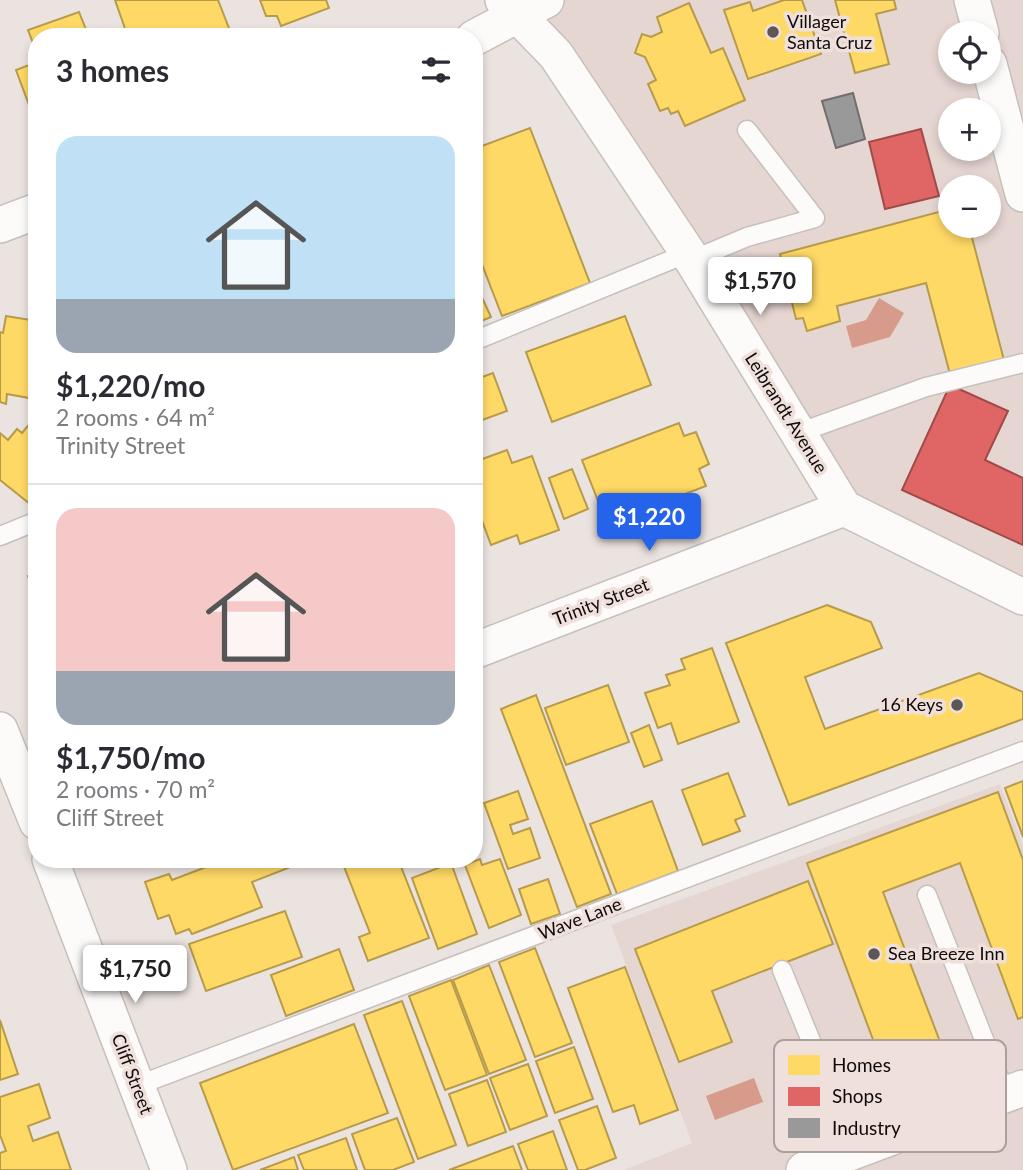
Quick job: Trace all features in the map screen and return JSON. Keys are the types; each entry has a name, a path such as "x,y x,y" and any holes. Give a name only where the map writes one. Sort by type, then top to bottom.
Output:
{"street":[{"path":"972,0 978,21"},
{"path":"483,32 523,5"},
{"name":"Leibrandt Avenue","path":"523,5 690,257 844,508"},
{"path":"994,84 1023,194"},
{"path":"0,225 28,214"},
{"path":"844,508 1023,597"},
{"name":"Trinity Street","path":"483,648 844,508"},
{"path":"0,730 28,800"},
{"name":"Cliff Street","path":"53,868 169,1170"},
{"path":"804,1170 853,1152"}],"lane":[{"path":"483,338 690,257 747,237 816,218 747,131"},
{"path":"798,433 926,387 1023,363"},
{"path":"0,536 28,525"},
{"name":"Wave Lane","path":"136,1086 1023,751"},
{"path":"927,895 992,1040"},
{"path":"782,970 811,1040"},
{"path":"1006,1071 1015,1091"}],"shaded area":[{"path":"537,0 1023,0 1023,597 844,508 519,16"},
{"path":"879,298 904,313 890,337 852,348 846,326 866,320"},
{"path":"1000,784 1023,845 1023,1170 624,1170 692,1143 611,925"},
{"path":"754,1078 763,1102 715,1120 706,1096"}],"building: Homes":[{"path":"115,0 218,0 229,28 125,28"},
{"path":"260,0 326,0 329,8 281,26 277,16 266,16"},
{"name":"Villager Santa Cruz","path":"784,0 802,0 821,54 748,79 724,10 750,2 753,11"},
{"path":"835,0 894,0 896,9 876,14 889,64 855,73"},
{"path":"689,3 711,53 723,48 745,100 685,126 678,111 671,114 668,108 660,111 648,84 656,80 645,57 635,53 642,34 651,37 662,32 657,17"},
{"path":"79,12 85,28 34,28"},
{"path":"28,65 28,102 16,70"},
{"path":"530,128 590,283 502,316 483,267 483,146"},
{"path":"938,212 938,238 972,238 1005,364 951,378 926,283 837,306 840,321 807,331 803,318 796,319 780,254"},
{"path":"483,300 491,317 483,320"},
{"path":"6,316 28,320 28,398 7,394 6,404 0,402 0,332 3,333"},
{"path":"625,316 651,385 552,422 526,352"},
{"path":"493,373 507,411 483,420 483,377"},
{"path":"679,423 684,436 696,432 709,464 699,469 706,486 607,524 582,460"},
{"path":"28,426 28,502 0,480 0,433 8,440 17,429 22,433"},
{"path":"507,450 512,463 532,456 559,530 520,544 517,535 491,545 483,523 483,459"},
{"path":"572,469 588,509 564,519 549,478"},
{"name":"16 Keys","path":"827,605 871,622 882,648 805,677 825,729 979,673 1023,692 1023,719 789,805 726,643"},
{"path":"712,648 739,722 678,744 671,723 658,728 645,693 670,685 666,675 685,669 681,659"},
{"path":"608,685 629,742 566,765 545,708"},
{"path":"536,695 611,894 577,907 501,709"},
{"path":"649,725 662,760 644,767 631,733"},
{"path":"728,773 745,816 735,820 740,831 703,845 682,790"},
{"path":"1023,781 1023,837 1005,788"},
{"path":"518,791 528,819 510,825 513,834 530,828 540,858 508,869 484,803"},
{"name":"Sea Breeze Inn","path":"998,792 1023,860 1023,1017 1018,1019 960,863 883,892 939,1040 873,1040 807,863"},
{"path":"652,801 678,871 617,894 590,824"},
{"path":"500,859 521,915 489,928 466,868 483,868 483,865"},
{"path":"203,868 288,868 252,882 262,907 192,934 189,929 176,934 169,915 158,919 145,882 169,874 172,880"},
{"path":"345,868 402,868 429,938 368,961 359,937 370,933"},
{"path":"438,868 453,868 477,934 438,949 412,878"},
{"path":"548,879 560,914 531,924 519,889"},
{"path":"808,881 833,944 712,991 732,1042 679,1062 635,949"},
{"path":"285,911 302,957 206,991 189,944"},
{"path":"535,948 572,1043 535,1057 499,962"},
{"path":"339,949 354,990 286,1016 271,975"},
{"path":"489,965 526,1060 489,1074 453,980"},
{"path":"625,967 678,1110 640,1124 634,1105 613,1112 568,988"},
{"path":"451,980 487,1075 445,1090 409,996"},
{"path":"402,1001 456,1145 418,1159 364,1015"},
{"path":"0,1020 18,1074 0,1080"},
{"path":"354,1024 388,1113 233,1170 200,1083"},
{"path":"574,1047 593,1099 555,1113 536,1061"},
{"path":"528,1064 547,1116 510,1130 490,1078"},
{"path":"487,1080 506,1132 468,1146 449,1094"},
{"path":"39,1084 50,1118 28,1126 33,1141 58,1132 71,1170 0,1170 0,1153 6,1151 0,1135 0,1097"},
{"path":"597,1106 616,1158 585,1170 578,1170 559,1120"},
{"path":"397,1118 414,1162 393,1170 365,1170 352,1134"},
{"path":"553,1131 567,1170 528,1170 518,1144"},
{"path":"346,1138 357,1170 304,1170 298,1155"},
{"path":"513,1146 522,1170 449,1170"},
{"path":"294,1157 298,1170 260,1170"}],"building: Shops":[{"path":"921,129 938,196 885,209 869,142"},
{"path":"950,385 1008,411 985,460 1023,478 1023,545 902,490"}],"building: Industry":[{"path":"853,93 865,139 836,148 822,101"}],"place":[{"name":"Villager Santa Cruz","path":"773,32"},
{"name":"16 Keys","path":"957,705"},
{"name":"Sea Breeze Inn","path":"874,954"}]}
